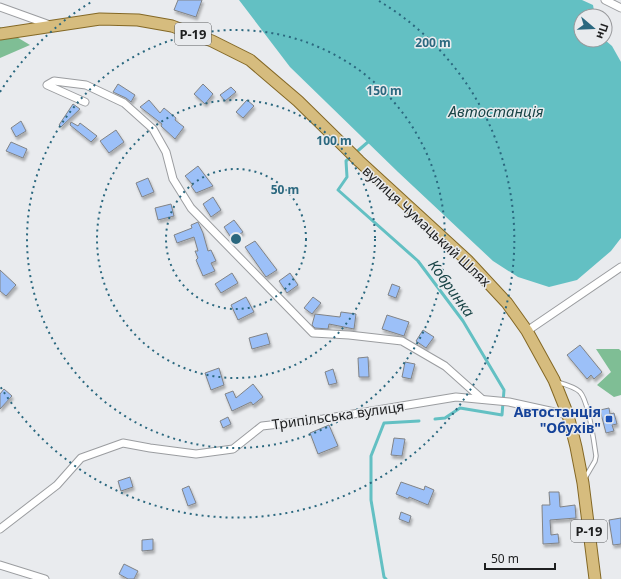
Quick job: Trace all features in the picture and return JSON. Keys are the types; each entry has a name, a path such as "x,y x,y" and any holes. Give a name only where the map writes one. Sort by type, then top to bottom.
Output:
{"main road":[{"name":"вулиця Чумацький Шлях","path":"0,34 100,19 138,20 172,26 212,41 250,60 298,101 348,151 467,260 507,303 527,331 554,380 568,415 583,483 595,579"}],"street":[{"path":"605,0 621,8"},
{"path":"0,7 52,26"},
{"path":"85,102 47,85 54,81 86,85 124,103 153,129 166,152 173,179 191,208 314,333 402,341 445,366 482,399"},
{"path":"527,331 621,267"},
{"name":"Трипільська вулиця","path":"0,529 57,485 81,458 123,442 150,448 196,454 233,449 262,426 323,419 456,397 509,402 568,415"},
{"path":"0,565 46,579"}],"lane":[{"path":"554,380 579,391 591,423 596,456 595,461 583,483"}],"green space":[{"path":"0,27 30,45 0,58"},
{"path":"596,349 619,349 621,351 621,395 614,397 597,385 611,372"}],"water":[{"name":"Автостанція","path":"239,0 582,0 593,5 594,8 573,8 573,48 613,48 621,62 621,238 611,251 577,280 549,287 518,277 493,261 398,172 290,67"}],"building":[{"path":"178,0 202,0 196,17 174,10"},
{"path":"118,84 135,95 131,102 113,92"},
{"path":"203,84 213,94 205,104 194,94"},
{"path":"231,87 236,92 225,101 220,95"},
{"path":"149,100 160,113 164,108 184,127 175,139 161,126 162,124 140,107"},
{"path":"247,100 254,106 243,118 236,112"},
{"path":"73,104 80,109 61,127 59,125"},
{"path":"21,121 26,131 16,137 11,128"},
{"path":"71,122 78,126 80,123 97,136 91,142 70,125"},
{"path":"116,130 124,142 109,153 100,141"},
{"path":"11,142 27,149 23,158 6,151"},
{"path":"198,166 213,186 196,193 191,186 193,185 185,176"},
{"path":"148,178 154,192 142,197 136,183"},
{"path":"213,197 221,210 211,217 203,204"},
{"path":"171,204 174,216 158,220 155,208"},
{"path":"234,220 243,232 232,239 224,227"},
{"path":"198,222 208,251 211,250 216,261 211,263 215,271 203,276 196,260 198,258 195,251 198,251 194,237 177,243 174,235 192,228 191,225"},
{"path":"255,241 277,270 266,277 245,247"},
{"path":"0,270 16,285 6,296 0,291"},
{"path":"232,273 238,283 221,293 215,284"},
{"path":"290,273 298,285 287,293 279,281"},
{"path":"392,284 400,287 396,298 388,295"},
{"path":"246,297 254,312 238,320 231,305"},
{"path":"313,297 321,303 312,314 304,308"},
{"path":"341,312 356,314 354,329 329,324 328,329 315,328 312,325 315,314 340,317"},
{"path":"387,315 409,322 404,336 382,329"},
{"path":"423,330 434,337 426,348 416,341"},
{"path":"267,333 270,344 252,349 249,338"},
{"path":"580,345 602,372 594,379 591,375 587,379 567,355"},
{"path":"368,357 369,377 359,377 358,358"},
{"path":"405,362 415,364 411,379 402,377"},
{"path":"219,368 224,385 211,390 205,373"},
{"path":"333,369 337,383 329,385 325,372"},
{"path":"253,384 263,397 253,405 251,402 232,411 225,394 233,391 236,398"},
{"path":"4,389 12,396 0,409 0,394"},
{"name":"Автостанція \"Обухів\"","path":"609,408 610,414 614,413 617,424 612,425 614,431 606,433 600,410"},
{"path":"228,417 231,424 223,428 220,421"},
{"path":"329,425 338,446 318,454 310,433"},
{"path":"394,438 405,439 402,456 391,455"},
{"path":"130,477 133,487 121,491 118,481"},
{"path":"401,482 424,490 425,486 434,490 428,505 409,497 408,499 396,494"},
{"path":"189,486 196,503 188,506 182,489"},
{"path":"549,492 559,492 560,507 575,505 576,518 550,520 551,535 558,534 559,543 543,544 542,505 550,505"},
{"path":"401,512 411,516 409,523 399,519"},
{"path":"621,518 621,544 613,545 609,520"},
{"path":"153,539 153,550 142,551 142,540"},
{"path":"124,564 138,571 134,579 128,579 119,574"}],"waterway":[{"name":"Кобринка","path":"368,142 346,161 347,177 338,190 418,261 463,321 504,390 502,415 460,408 445,418 435,419"},
{"name":"Кобринка","path":"386,579 384,577 371,500 371,456 384,423 419,421"}],"place":[{"name":"Автостанція \"Обухів\"","path":"609,419"}]}
